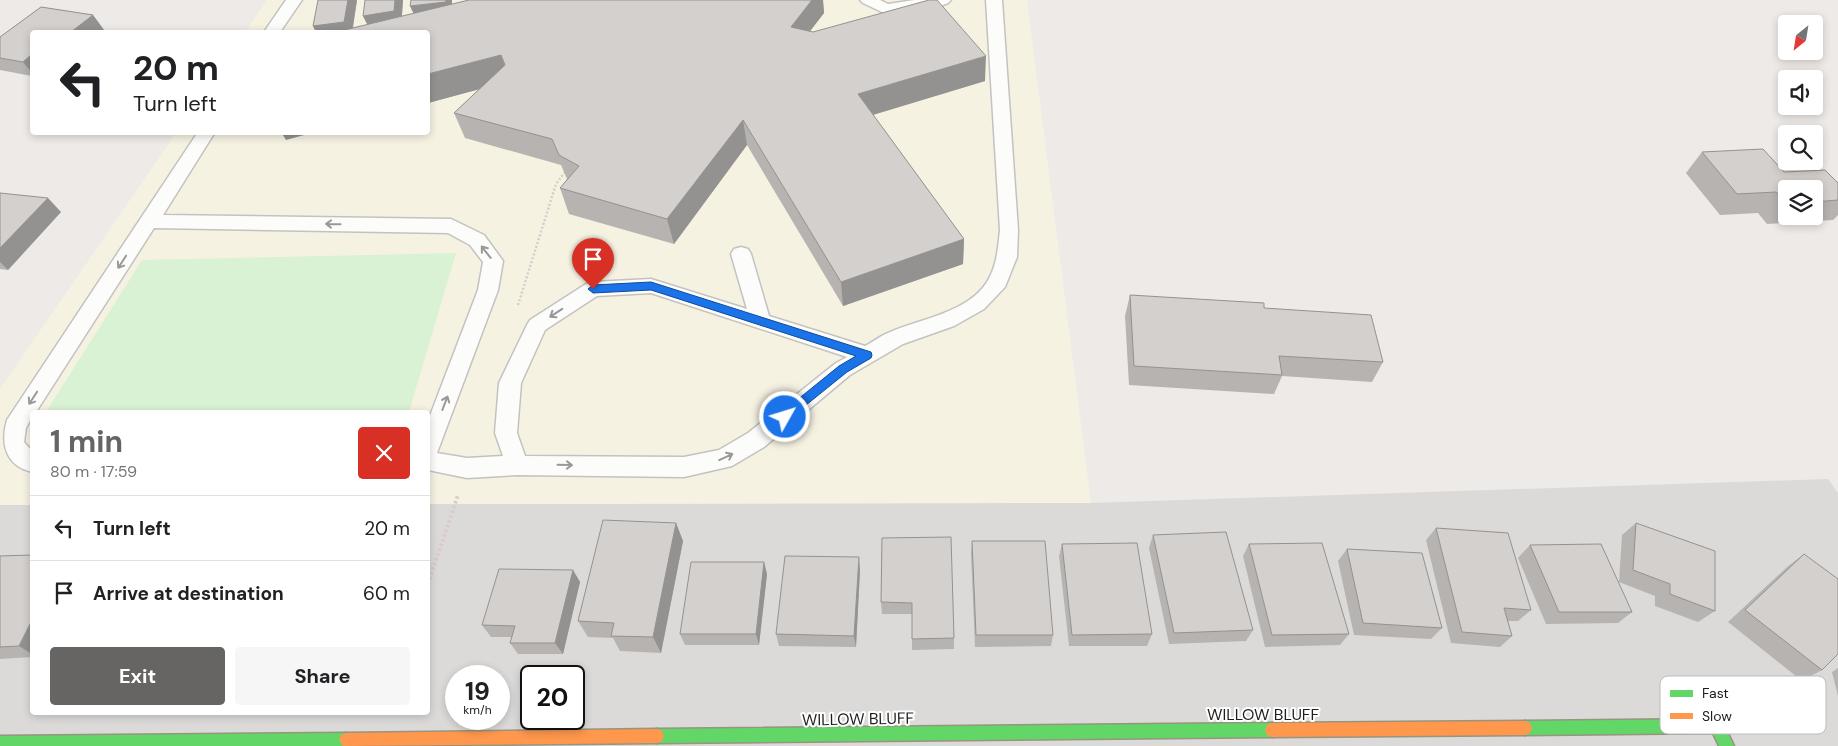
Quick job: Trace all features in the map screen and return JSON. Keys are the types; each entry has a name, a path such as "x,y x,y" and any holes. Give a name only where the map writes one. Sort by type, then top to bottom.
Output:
{"street":[{"name":"WILLOW BLUFF","path":"0,744 1660,727"},
{"name":"WILLOW BLUFF","path":"1721,734 1727,746"}],"lane":[{"path":"273,30 294,0"},
{"path":"868,0 886,9 944,0"},
{"path":"430,461 467,468 517,465 684,467 724,459 756,440 843,369 896,338 947,322 977,304 995,287 1007,257 1009,230 994,0"},
{"path":"30,461 12,445 15,426 205,135"},
{"path":"149,221 451,226 477,240 493,261 488,290 430,444"},
{"path":"741,254 760,319"},
{"path":"517,465 506,433 510,383 537,325 593,289 651,286 760,319 867,355"}],"shaded area":[{"path":"267,0 1027,0 1091,503 430,504 430,410 30,410 30,505 0,505 0,389 175,135 430,135 430,30 246,30"},
{"path":"1828,479 1838,493 1838,746 0,746 0,505 30,505 30,715 430,715 430,504 1091,503"}],"green space":[{"path":"456,253 410,410 47,410 142,260"}],"building":[{"path":"318,0 348,0 344,22 313,26"},
{"path":"365,0 395,0 394,11 363,16"},
{"path":"411,0 446,0 446,2 410,6"},
{"path":"469,0 812,0 791,27 813,32 929,0 937,0 986,56 858,94 964,239 841,282 743,120 667,219 560,188 579,166 559,155 552,139 454,113 505,65 501,55 430,73 430,30 344,30"},
{"path":"41,7 93,15 74,30 30,30 30,56 23,62 0,58 0,37"},
{"path":"1763,149 1778,165 1778,170 1784,172 1825,170 1838,183 1838,200 1823,201 1823,180 1778,180 1778,194 1776,192 1737,194 1702,152"},
{"path":"0,193 48,198 0,248"},
{"path":"1130,295 1264,303 1264,308 1371,315 1383,362 1279,356 1282,375 1134,366"},
{"path":"603,520 676,523 653,637 611,636 614,623 578,621"},
{"path":"1636,523 1715,551 1715,611 1670,594 1670,584 1633,570"},
{"path":"1436,528 1508,533 1531,610 1504,608 1512,636 1462,632"},
{"path":"1226,532 1253,630 1174,633 1153,535"},
{"path":"951,537 954,638 912,639 912,603 881,602 882,538"},
{"path":"972,541 1045,541 1053,635 976,635"},
{"path":"1137,543 1152,634 1072,635 1062,544"},
{"path":"1322,543 1349,634 1272,635 1249,544"},
{"path":"1601,544 1632,612 1559,612 1530,545"},
{"path":"1347,549 1422,553 1442,628 1363,623"},
{"path":"1804,554 1838,579 1838,654 1822,670 1745,610"},
{"path":"30,555 30,624 19,646 0,647 0,556"},
{"path":"785,556 859,557 854,636 776,634"},
{"path":"691,562 764,562 756,634 680,634"},
{"path":"499,569 573,570 555,643 510,643 515,626 482,625"}],"traffic: fast":[{"path":"1525,728 1660,727"},
{"path":"657,736 1272,730"},
{"path":"1721,734 1727,746"},
{"path":"0,743 346,740"}],"traffic: slow":[{"path":"1272,730 1525,728"},
{"path":"346,740 657,736"}],"route":[{"path":"593,289 651,286 760,319 867,355 843,369 785,417"}]}
